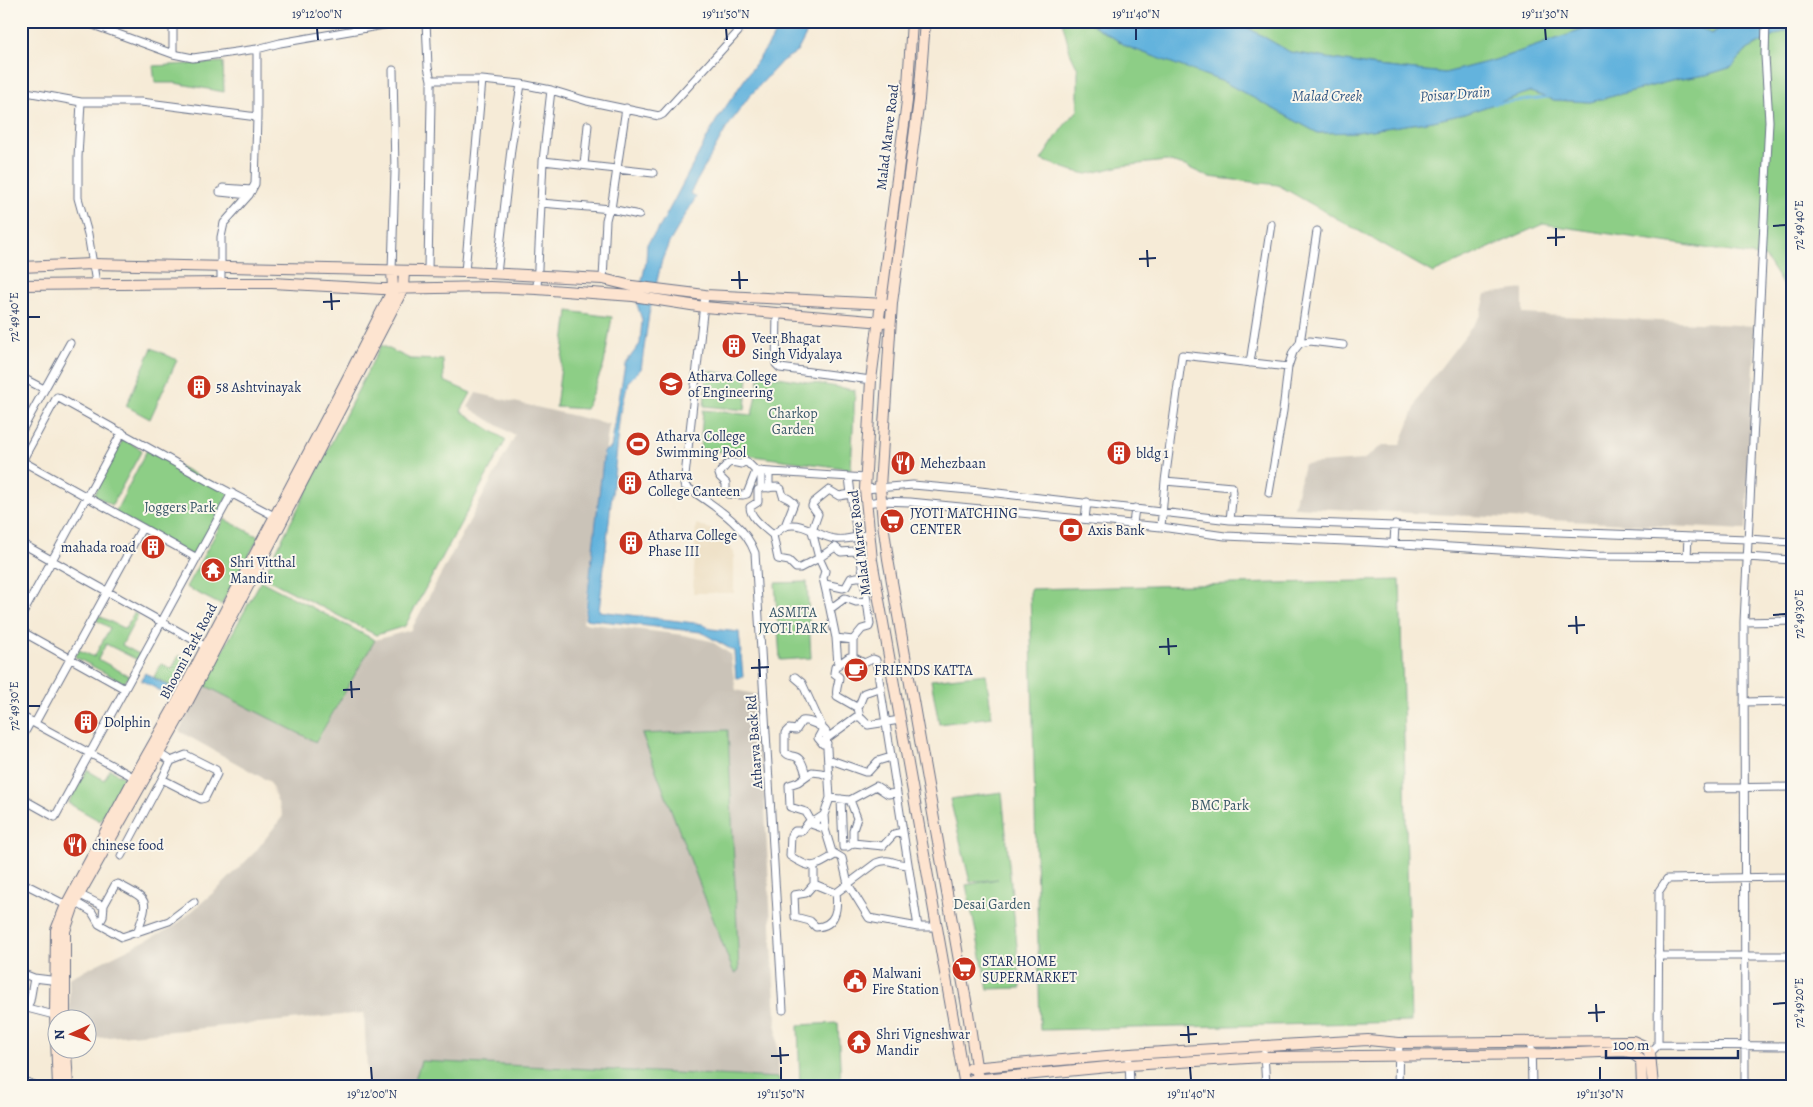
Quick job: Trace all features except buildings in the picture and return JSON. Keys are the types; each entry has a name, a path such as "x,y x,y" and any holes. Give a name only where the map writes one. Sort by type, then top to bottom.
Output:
{"main road":[{"name":"Malad Marve Road","path":"912,21 906,101 871,380 865,483 872,560 965,1084"},
{"name":"Malad Marve Road","path":"925,21 919,100 890,322 880,487 888,559 968,1011 978,1082"},
{"path":"21,268 92,264 428,270 603,279 632,286 704,295 892,304"},
{"name":"Bhoomi Park Road","path":"392,270 398,289"},
{"name":"Bhoomi Park Road","path":"61,1010 56,930 244,585 376,333 398,289 404,271"},
{"path":"573,278 573,292"},
{"path":"21,285 272,283 398,289 490,287 537,289 632,296 704,307 777,314 890,322"},
{"path":"939,944 955,943"},
{"path":"952,1013 968,1011"},
{"path":"965,1084 1129,1060 1264,1045 1368,1040 1399,1043 1552,1041 1603,1047 1632,1053 1641,1060 1642,1086"},
{"path":"1552,1041 1552,1054"},
{"path":"963,1069 1129,1060 1552,1054 1633,1041 1642,1045 1650,1053 1653,1086"},
{"name":"Bhoomi Park Road","path":"58,1086 59,1060"},
{"path":"67,1060 68,1086"}],"street":[{"path":"82,21 173,54 193,58 257,49 280,43 407,21"},
{"path":"173,21 173,54"},
{"path":"426,21 428,66 431,80 428,270"},
{"path":"1745,1086 1744,622 1769,121 1766,21"},
{"path":"431,80 482,80 521,84 551,90 587,101 659,116 663,114 738,32"},
{"path":"221,283 221,237 224,223 251,192 255,184 257,49"},
{"path":"392,270 395,171 393,70"},
{"path":"465,272 482,80"},
{"path":"497,274 521,84"},
{"path":"537,289 543,161 551,90"},
{"path":"21,91 81,102 141,102 257,118"},
{"path":"81,102 78,198 88,234 96,283"},
{"path":"603,279 606,220 611,209 626,108"},
{"path":"584,165 588,125"},
{"path":"543,161 653,173"},
{"path":"222,190 251,192"},
{"path":"541,203 611,209 639,215"},
{"path":"1250,363 1271,224"},
{"path":"1269,493 1288,367 1293,352 1300,342 1317,231"},
{"name":"Atharva Back Rd","path":"704,295 684,485 733,521 750,540 755,553 783,1010"},
{"path":"777,314 776,364 780,368 871,380"},
{"path":"1300,342 1310,341 1343,345"},
{"path":"21,432 70,343"},
{"path":"1161,527 1165,481 1182,355 1288,367"},
{"path":"21,377 44,390"},
{"path":"197,558 22,462 57,397 279,518"},
{"path":"21,617 122,432"},
{"path":"762,471 747,494 743,495 728,494 726,492 726,483 720,477 729,461 732,460 741,464 746,461 762,471 850,477 880,487 913,485 1087,502 1230,520 1792,542"},
{"path":"762,471 769,488"},
{"path":"762,471 761,488 758,490 758,502 750,507 750,512 773,535 778,559 789,561 796,568 800,568 836,546 841,552 860,554"},
{"path":"850,477 870,624 869,627 862,629 852,640 853,657"},
{"path":"1165,481 1232,487 1234,492 1230,520"},
{"path":"761,488 778,487 783,496 790,498 794,503 785,526 773,535"},
{"path":"838,665 836,638 823,578 824,571 818,558 812,531 818,516 812,506 829,490 839,496 851,494"},
{"path":"21,798 55,817 232,493"},
{"path":"866,503 881,501 910,502 1161,527 1225,536 1394,543 1596,556 1746,557 1792,560"},
{"path":"1085,519 1087,502"},
{"path":"1133,524 1135,508"},
{"path":"1394,543 1395,525"},
{"path":"785,526 800,526 835,540 870,534"},
{"path":"21,739 71,658 142,528"},
{"path":"1687,556 1688,537"},
{"path":"21,543 210,649"},
{"path":"825,584 843,588 846,587 851,578 863,576"},
{"path":"830,609 845,598 856,602 867,601"},
{"path":"1744,622 1792,621"},
{"path":"21,631 125,689"},
{"path":"836,638 852,640"},
{"path":"858,708 836,696 839,677 834,672 835,667 849,657 864,662 876,660 918,927"},
{"path":"795,677 802,683 824,729 827,741 830,798 824,815 825,829 832,852 835,856 842,858 848,884 869,918 918,927 936,928"},
{"path":"880,687 864,694 858,708 860,717 868,725 900,720"},
{"path":"1744,702 1792,701"},
{"path":"21,716 138,780"},
{"path":"827,741 856,717 860,717"},
{"path":"806,775 802,762 798,757 788,756 785,752 785,733 789,729 796,730 802,721 824,729"},
{"path":"154,751 171,761"},
{"path":"121,856 162,778 171,761 186,755 216,770 217,774 205,798 201,800 162,778"},
{"path":"828,759 868,772 878,761 891,757"},
{"path":"825,829 812,823 806,812 790,807 788,785 798,782 812,772 829,776"},
{"path":"830,798 850,800 876,786 888,794 897,793"},
{"path":"1706,788 1792,788"},
{"path":"841,799 843,847 853,843 882,846 894,834 903,832"},
{"path":"850,800 857,818 853,830 853,843"},
{"path":"824,815 812,823 808,823 802,831 795,831 791,835 790,856 814,867 835,856"},
{"path":"836,893 876,862 890,860 900,865 908,866"},
{"path":"814,867 814,884 806,893 794,895 795,917 810,921 816,927 822,927 834,919 838,908 836,893"},
{"path":"1641,1060 1658,1045 1659,891 1667,879 1792,877"},
{"path":"21,882 73,900 104,905"},
{"path":"99,924 103,918 104,905 114,885 118,884 138,894 145,901 146,908 137,932"},
{"path":"814,884 836,893"},
{"path":"73,900 92,912 99,924 122,937 169,921 194,902"},
{"path":"1658,956 1792,956"},
{"path":"21,973 34,978 60,981"},
{"path":"21,1018 30,1001 34,978"},
{"path":"27,1008 48,1014"},
{"path":"1531,1041 1532,1086"},
{"path":"1398,1086 1399,1043"},
{"path":"1264,1045 1266,1086"},
{"path":"1658,1045 1792,1046"},
{"path":"1129,1060 1130,1086"},
{"path":"21,1080 37,1086"}],"shaded area":[{"path":"1523,289 1523,314 1756,326 1746,530 1294,507 1304,464 1363,460 1383,445 1400,445 1421,393 1481,315 1486,294"},
{"path":"476,393 609,424 583,623 683,635 711,641 730,654 736,690 759,695 779,1078 422,1061 413,1086 368,1086 364,1013 98,1038 98,1010 70,1010 69,978 175,926 222,885 255,852 283,816 270,782 179,731 204,685 317,742 375,640 411,630 515,436 468,407"},
{"path":"696,524 719,532 734,553 734,593 693,593"}],"green space":[{"path":"1062,21 1087,21 1128,47 1224,82 1318,133 1357,132 1433,121 1464,114 1530,92 1554,100 1590,102 1675,80 1706,75 1732,67 1747,50 1792,28 1792,300 1765,257 1543,224 1433,273 1278,185 1209,177 1185,166 1166,161 1121,166 1087,174 1041,160 1063,127 1078,110 1078,69 1070,52"},
{"path":"1159,21 1636,21 1597,25 1495,60 1445,73 1376,66 1290,52 1238,22 1178,24"},
{"path":"1661,21 1732,21 1711,34 1694,25"},
{"path":"223,62 224,92 175,83 155,83 153,66"},
{"path":"568,311 612,317 604,364 586,409 556,407"},
{"path":"381,345 410,359 443,360 444,381 471,393 461,411 506,440 405,626 376,635 263,577"},
{"path":"152,348 177,360 150,419 126,406"},
{"path":"707,371 748,376 745,410 704,406"},
{"name":"Charkop Garden","path":"760,374 855,390 851,469 700,449 703,410 752,415"},
{"path":"123,439 142,450 112,505 94,495"},
{"name":"Joggers Park","path":"147,450 230,492 195,557 115,513"},
{"path":"224,519 259,537 221,605 186,587"},
{"name":"BMC Park","path":"1400,580 1411,1022 1040,1030 1030,589"},
{"path":"261,581 375,640 316,742 204,685"},
{"name":"ASMITA JYOTI PARK","path":"807,582 811,658 780,660 775,583"},
{"path":"134,613 138,615 122,645 141,655 138,660 106,644 98,659 129,676 124,683 75,657 79,650 94,657 110,628 96,620 99,616 125,629"},
{"path":"179,655 192,663 176,689 154,677 161,664 172,669"},
{"path":"986,674 992,717 939,724 931,680"},
{"path":"728,730 739,971 736,973 733,971 642,734"},
{"path":"110,769 124,778 100,821 68,803 87,770 104,780"},
{"name":"Desai Garden","path":"1002,792 1021,988 988,989 966,885 998,879 970,882 950,799"},
{"path":"838,1023 841,1086 800,1086 798,1025"},
{"path":"421,1061 779,1078 780,1086 413,1086"}],"water":[{"path":"781,21 813,21 797,52 782,61 748,98 726,129 690,193 696,197 669,243 662,260 649,314 641,369 628,382 621,413 599,611 702,624 711,629 739,632 743,677 736,678 734,651 701,632 585,619 604,451 611,448 625,364 640,344 642,320 637,304 646,262 647,244 661,225 716,121 771,41"},
{"name":"Malad Creek","path":"1087,21 1159,21 1178,24 1238,22 1290,52 1376,66 1445,73 1495,60 1597,25 1636,21 1661,21 1694,25 1711,34 1732,21 1792,21 1792,28 1747,50 1732,67 1706,75 1675,80 1590,102 1554,100 1530,92 1464,114 1433,121 1357,132 1318,133 1224,82 1128,47"},
{"path":"145,673 177,691 173,698 141,680"}],"waterway":[{"name":"Poisar Drain","path":"1493,104 1550,97"}],"place":[{"name":"Veer Bhagat Singh Vidyalaya","path":"734,346"},
{"name":"Atharva College of Engineering","path":"671,384"},
{"name":"58 Ashtvinayak","path":"199,387"},
{"name":"Atharva College Swimming Pool","path":"638,444"},
{"name":"bldg 1","path":"1119,453"},
{"name":"Mehezbaan","path":"903,463"},
{"name":"Atharva College Canteen","path":"630,483"},
{"name":"JYOTI MATCHING CENTER","path":"892,521"},
{"name":"Axis Bank","path":"1071,530"},
{"name":"Atharva College Phase III","path":"631,543"},
{"name":"mahada road","path":"153,547"},
{"name":"Shri Vitthal Mandir","path":"213,570"},
{"name":"FRIENDS KATTA","path":"856,670"},
{"name":"Dolphin","path":"86,722"},
{"name":"chinese food","path":"75,845"},
{"name":"STAR HOME SUPERMARKET","path":"964,969"},
{"name":"Malwani Fire Station","path":"855,981"},
{"name":"Shri Vigneshwar Mandir","path":"859,1042"}]}
